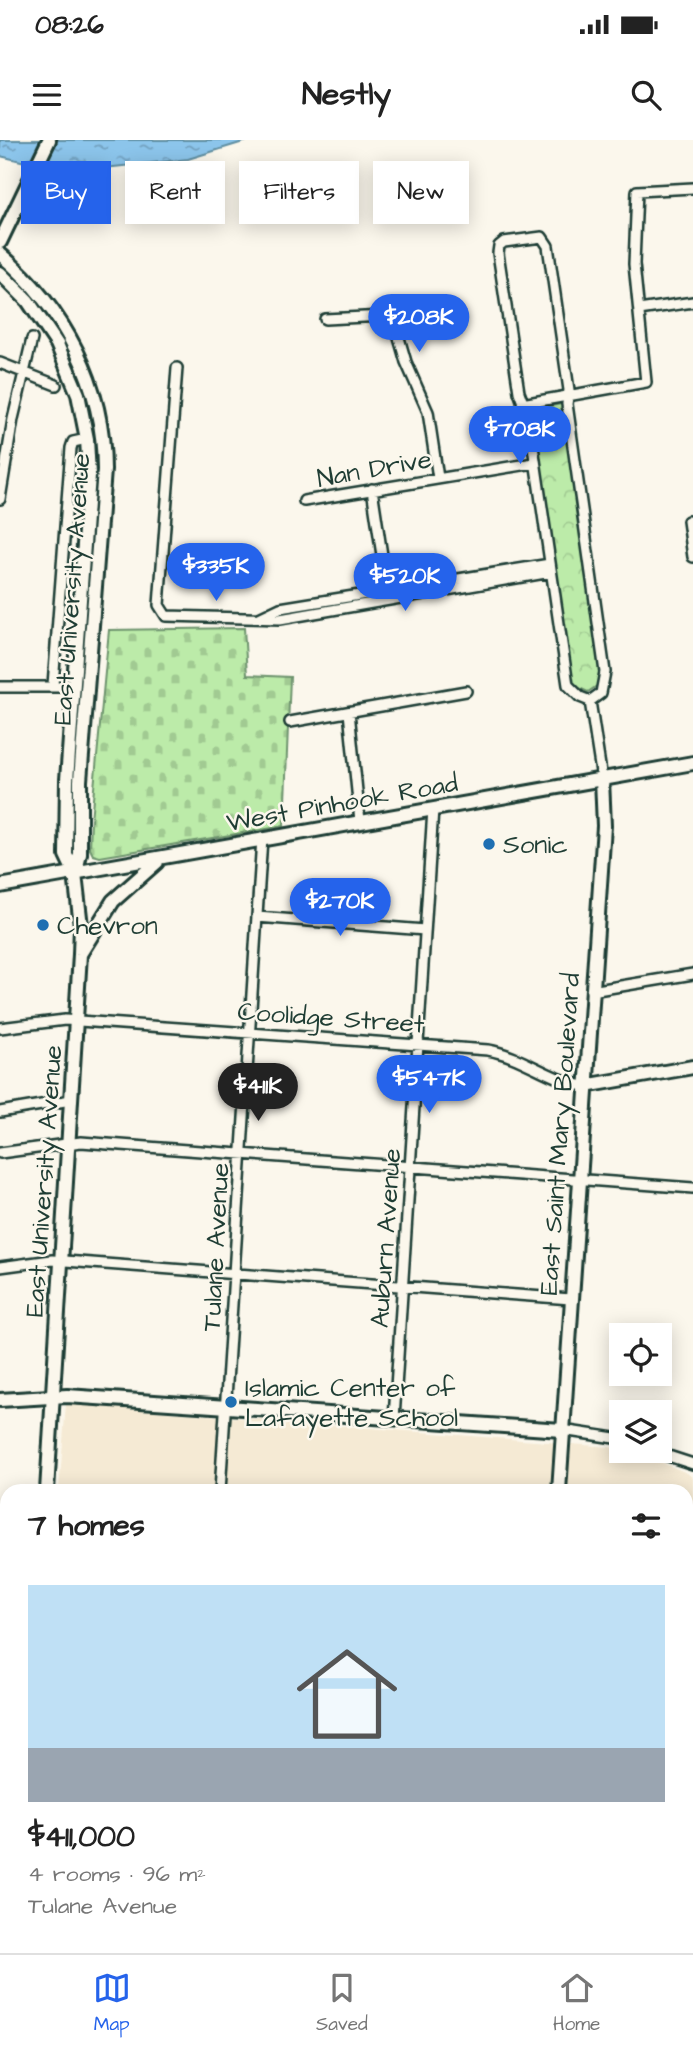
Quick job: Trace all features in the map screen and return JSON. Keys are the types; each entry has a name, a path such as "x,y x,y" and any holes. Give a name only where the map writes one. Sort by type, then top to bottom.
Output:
{"main road":[{"path":"0,242 48,140"},
{"name":"East University Avenue","path":"0,254 48,303 73,342 91,387 103,437 104,470 79,804 80,854 75,874"},
{"name":"East University Avenue","path":"0,273 28,301 57,344 78,394 87,439 89,475 73,687 66,855 75,874 81,926 80,954 47,1484"},
{"path":"87,439 103,437"},
{"path":"73,687 88,688"},
{"name":"West Pinhook Road","path":"0,886 159,860 262,838 693,763"},
{"name":"East Saint Mary Boulevard","path":"559,1484 604,826 602,779"},
{"path":"80,954 118,895 159,860"},
{"name":"Coolidge Street","path":"585,1086 693,1068"},
{"path":"0,1400 52,1396 562,1430"}],"street":[{"path":"522,404 646,382 634,264 637,191 693,188"},
{"path":"542,237 548,246 569,396 567,404 605,672 601,693 590,701 580,697 568,685 529,419 522,404 498,253 502,243 522,239 542,237"},
{"path":"639,310 693,302"},
{"path":"325,319 384,317 395,324 406,362 430,420 438,478"},
{"path":"0,499 23,373 32,339"},
{"path":"0,363 56,385"},
{"path":"177,368 161,610 171,617 280,619 550,568"},
{"path":"53,685 71,448 73,442 87,439"},
{"name":"Nan Drive","path":"304,501 534,463"},
{"path":"372,489 389,600"},
{"path":"688,521 693,557"},
{"path":"261,617 280,608 387,589 550,568"},
{"path":"0,687 73,687"},
{"path":"290,722 466,691"},
{"path":"590,701 602,779"},
{"path":"349,712 360,821"},
{"name":"Auburn Avenue","path":"394,1419 433,809"},
{"name":"Tulane Avenue","path":"220,1484 262,838"},
{"path":"257,917 425,930"},
{"path":"591,991 693,974"},
{"name":"Coolidge Street","path":"0,1028 76,1020 509,1054 550,1076 585,1086"},
{"path":"0,1112 71,1100"},
{"path":"0,1153 69,1143 693,1188"},
{"path":"0,1267 52,1260 571,1299"},
{"path":"562,1430 609,1437"},
{"path":"672,1457 693,1464"}],"shaded area":[{"path":"66,1404 609,1447 609,1463 663,1463 687,1473 693,1478 693,1484 60,1484"}],"green space":[{"path":"562,404 602,673 601,683 588,692 575,686 570,675 531,409"},
{"path":"244,628 247,675 290,677 284,826 100,857 93,855 90,849 91,820 109,630"}],"water":[{"path":"0,140 250,140 188,159 125,161 125,166 111,167 111,161 21,161 0,156"}],"place":[{"name":"Sonic","path":"489,844"},
{"name":"Chevron","path":"43,925"},
{"name":"Islamic Center of Lafayette School","path":"231,1402"}]}
